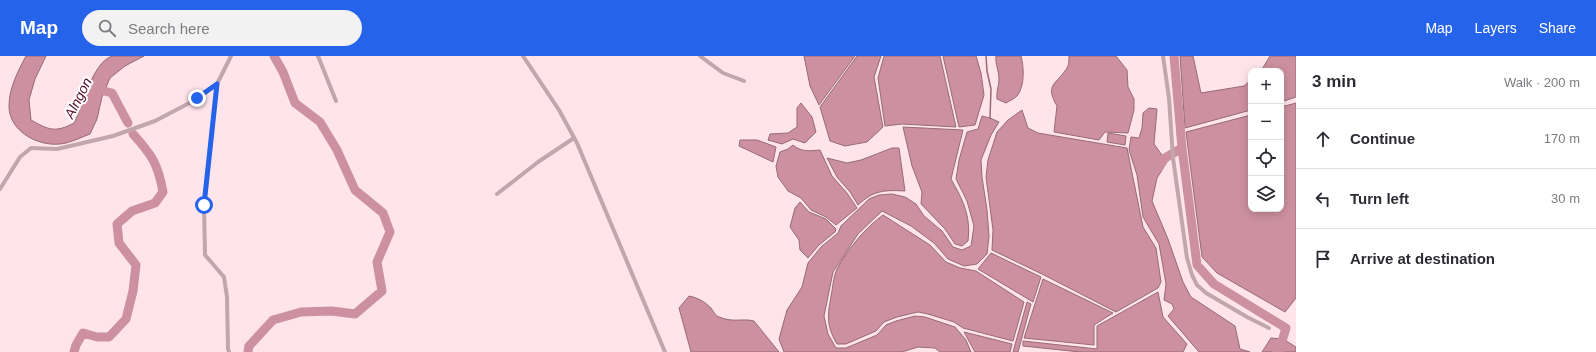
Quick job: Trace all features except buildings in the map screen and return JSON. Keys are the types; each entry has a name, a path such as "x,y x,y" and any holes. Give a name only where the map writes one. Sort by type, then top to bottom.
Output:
{"street":[{"path":"229,352 227,296 224,278 205,255 204,205 217,84 232,56"},
{"path":"318,56 336,100"},
{"path":"523,56 559,110 574,138 665,352"},
{"path":"700,56 722,73 744,81"},
{"path":"1163,56 1169,98 1172,152 1187,258 1192,275 1197,285 1206,293 1247,318 1269,328"},
{"path":"0,189 20,157 31,148 57,149 120,133 155,121 197,98 217,84"},
{"path":"497,194 538,162 574,138"}],"shaded area":[{"path":"26,56 46,56 35,79 29,100 31,120 48,128 57,129 74,123 93,76 105,60 112,56 144,56 125,66 110,78 102,97 97,119 90,134 66,143 47,144 28,137 15,124 10,116 9,99 12,86"},
{"path":"804,56 855,56 819,105 810,86"},
{"path":"857,56 881,56 874,77 883,127 867,142 845,146 830,141 820,107"},
{"path":"884,56 940,56 956,127 902,124 885,126 878,78"},
{"path":"943,56 976,56 981,73 984,95 975,125 959,127"},
{"path":"996,56 1021,56 1022,60 1023,82 1020,92 1017,96 1006,103 997,99 999,79"},
{"path":"1069,56 1116,56 1127,70 1128,87 1134,99 1134,110 1128,133 1105,132 1099,140 1054,132 1057,106 1053,99 1052,89 1053,85 1068,67"},
{"path":"1180,56 1193,56 1201,93 1244,86 1248,83 1248,111 1185,128"},
{"path":"1270,56 1296,56 1296,97 1284,101 1284,68 1263,68"},
{"path":"801,103 812,117 816,132 805,143 793,139 782,144 768,140 770,134 788,133 797,127 797,108"},
{"path":"1296,103 1296,298 1285,312 1217,273 1202,257 1186,132 1248,116 1248,212 1284,212 1284,106"},
{"path":"1149,108 1157,109 1154,144 1167,162 1157,178 1152,201 1168,239 1183,282 1191,297 1235,326 1240,349 1250,352 1199,352 1168,316 1174,309 1172,304 1164,300 1166,284 1159,244 1143,217 1137,175 1129,150 1131,137 1139,138 1142,128 1143,113"},
{"path":"1022,110 1028,128 1038,133 1127,148 1143,227 1156,248 1161,282 1158,288 1116,312 992,250 993,230 986,177 988,160 997,132 1008,120"},
{"path":"982,116 999,122 991,135 981,160 989,236 987,254 977,264 964,266 948,259 934,243 911,226 882,211 858,234 833,272 824,316 828,334 836,348 846,348 877,335 886,325 915,316 925,317 955,327 966,340 971,352 940,352 935,348 918,347 902,352 784,352 779,339 787,310 802,287 808,263 821,247 838,233 841,226 869,199 879,195 892,194 905,197 916,204 924,216 942,231 953,247 962,250 971,246 974,226 967,201 956,179 959,160 967,132 978,129"},
{"path":"903,127 963,130 951,179 959,194 967,216 969,232 968,241 962,246 955,244 945,229 921,204 922,192 912,166"},
{"path":"1108,133 1126,136 1125,145 1107,142"},
{"path":"740,140 757,140 776,147 773,162 739,146"},
{"path":"793,145 802,150 820,150 832,176 847,193 857,208 836,225 826,217 811,210 801,198 788,191 778,177 776,166 780,152"},
{"path":"892,148 899,148 905,191 880,192 869,196 858,205 850,192 837,177 827,158 847,163 861,160"},
{"path":"800,202 809,212 826,219 836,229 835,232 819,245 808,258 800,250 799,240 790,227 795,208"},
{"path":"883,215 930,245 946,262 960,268 976,271 1024,302 1013,341 963,328 954,322 918,312 884,322 876,331 846,344 837,344 833,337 828,318 836,271 846,254 857,240"},
{"path":"991,253 1041,277 1033,302 978,269"},
{"path":"1043,279 1113,313 1094,325 1094,345 1024,338"},
{"path":"1158,292 1163,317 1187,344 1183,352 1080,352 1023,346 1023,341 1097,349 1097,326"},
{"path":"689,296 703,302 711,308 716,315 724,319 754,321 779,352 691,352 679,308"},
{"path":"1027,302 1031,304 1018,352 1013,352"},
{"path":"964,332 1012,344 1010,352 975,352"},
{"path":"1271,338 1283,339 1296,347 1296,352 1262,352"}],"waterway":[{"path":"248,352 249,346 273,320 301,312 332,311 355,314 382,291 377,262 390,232 383,213 355,190 337,150 320,122 295,103 283,72 274,56"},
{"path":"986,56 987,71 991,89 990,118"},
{"path":"1158,168 1165,158 1182,148 1174,56"},
{"name":"Alngon","path":"96,89 112,93 128,123"},
{"path":"74,352 83,333 97,337 109,337 126,319 133,291 136,265 119,243 117,224 132,211 155,203 163,192 159,174 150,154 133,134"},
{"path":"1182,148 1197,265 1214,284 1286,328 1279,351 1277,352"}],"route":[{"path":"197,98 217,84 204,205"}]}
